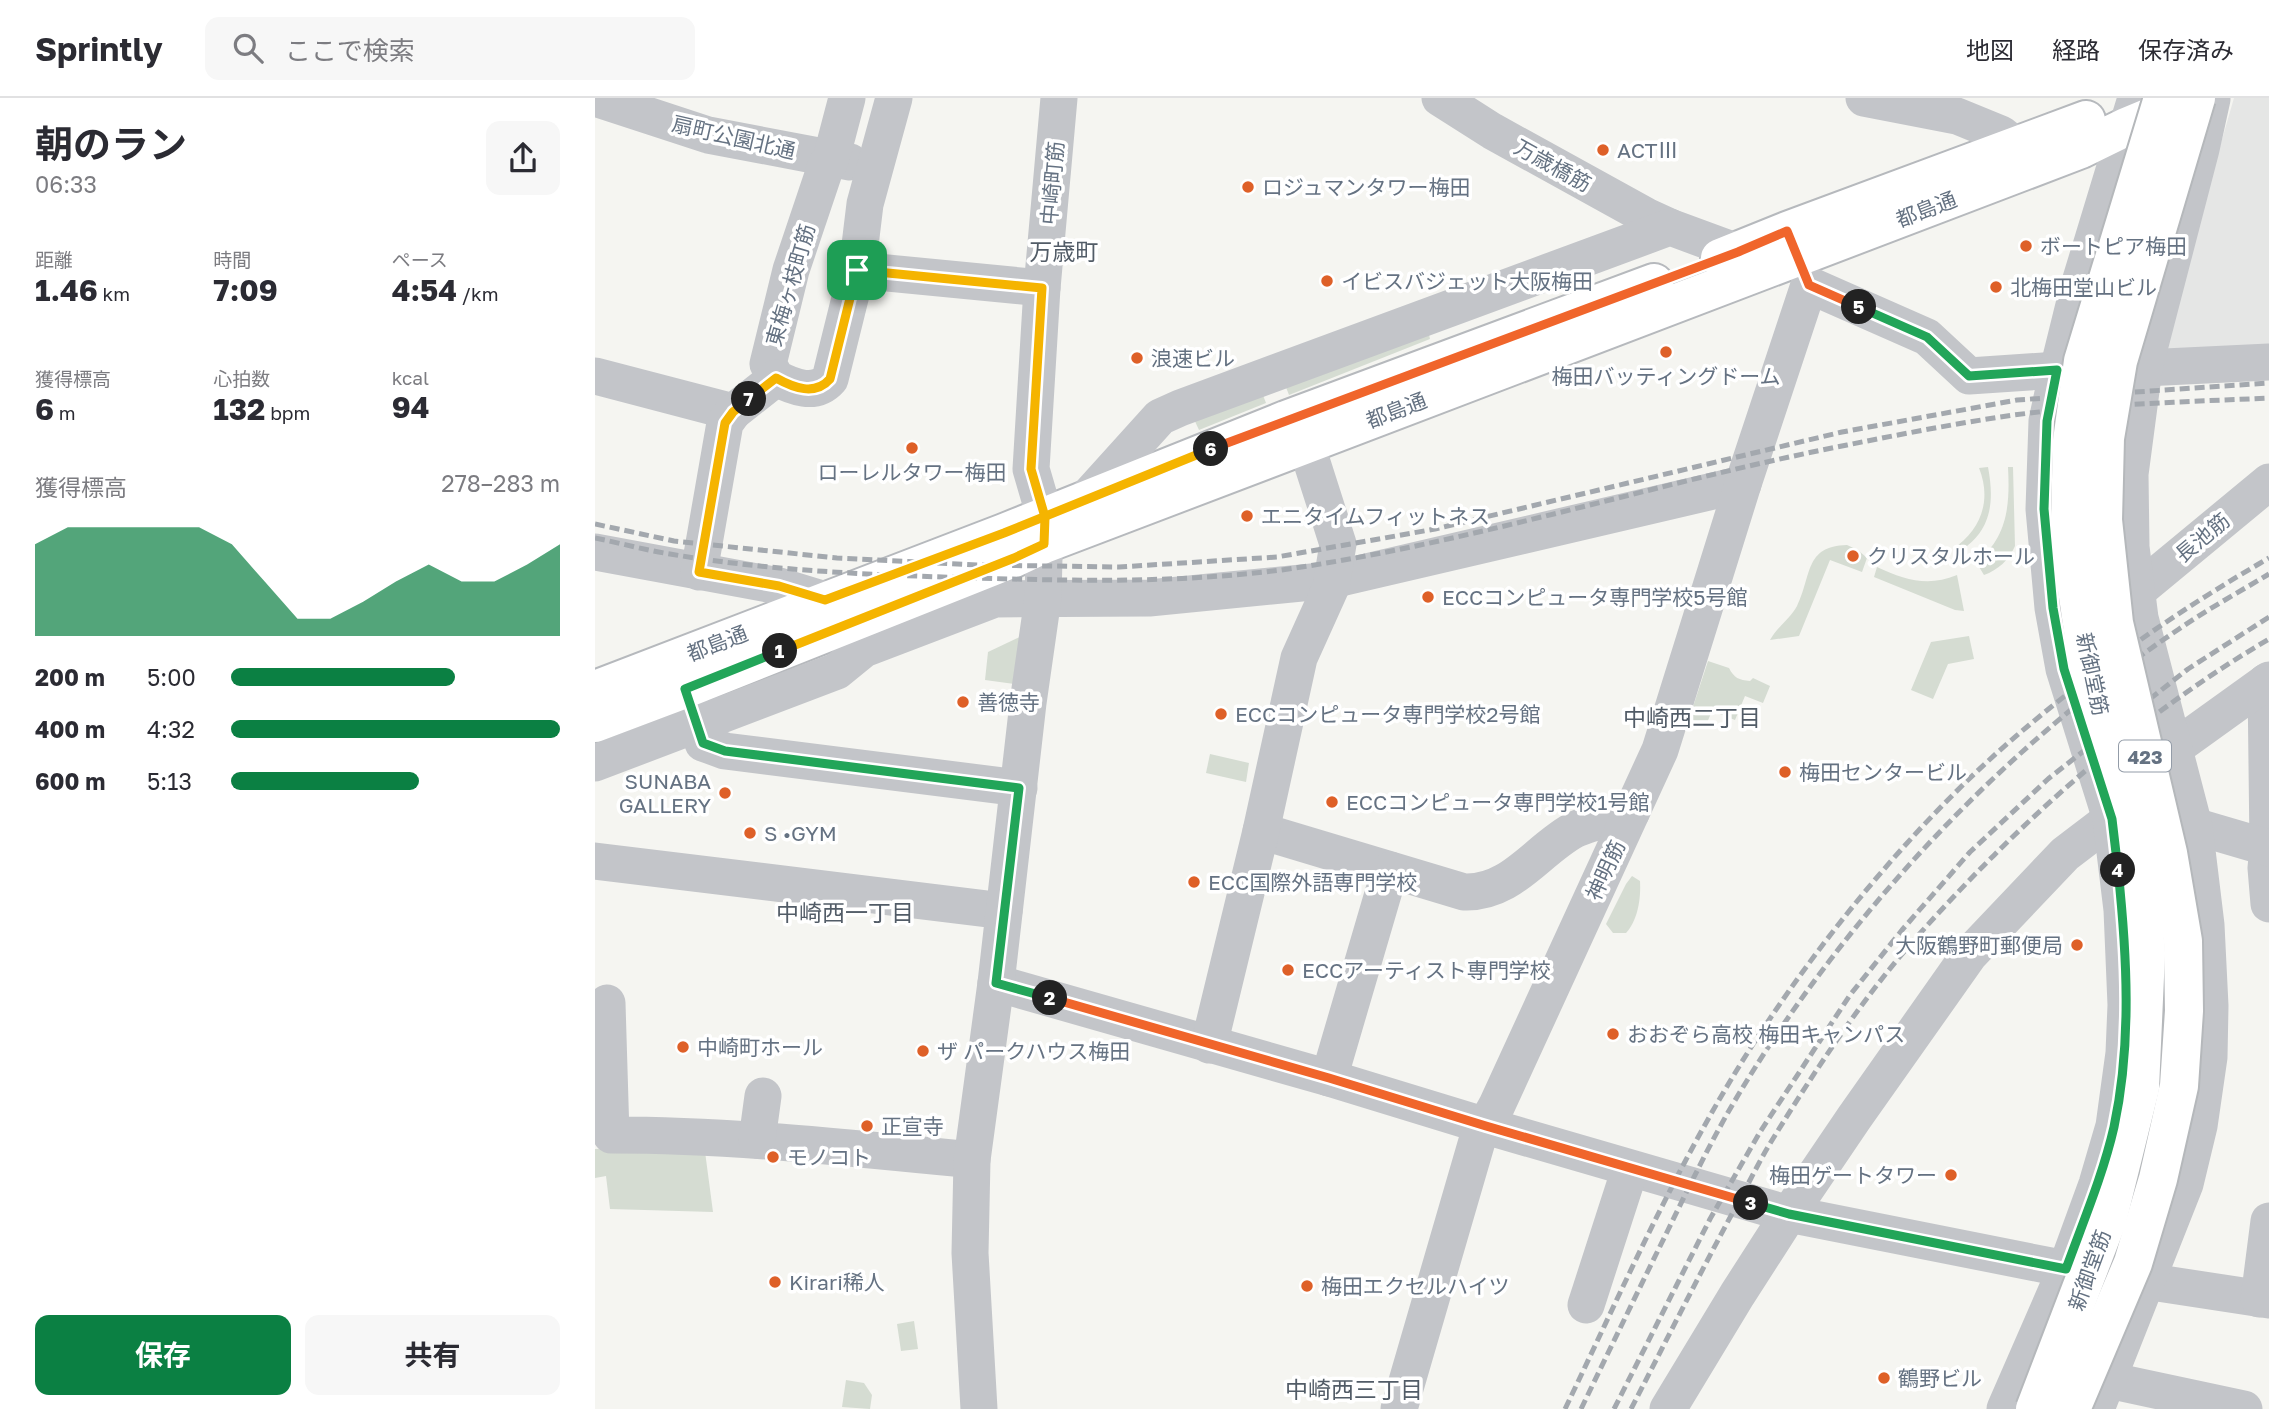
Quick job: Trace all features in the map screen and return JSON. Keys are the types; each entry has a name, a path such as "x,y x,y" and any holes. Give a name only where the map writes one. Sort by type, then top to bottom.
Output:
{"main road":[{"name":"新御堂筋","path":"2035,1409 2107,1221 2140,1088 2146,954 2139,862 2088,664 2073,562 2070,519 2072,441 2083,361 2163,98"},
{"name":"都島通","path":"595,723 1014,558 1044,530 1085,500 1197,455 1296,432 1454,357 1738,252 1797,258 2015,145 2089,119 2131,108 2196,98"},
{"name":"423","path":"2071,1409 2133,1263 2158,1179 2179,1086 2184,1011 2183,941 2168,853 2114,623 2103,520 2105,438 2118,361 2196,98"},
{"name":"都島通","path":"595,690 825,600 1044,530 1296,432 1797,258 2081,149 2131,108"},
{"path":"2013,1409 2066,1295 2105,1244 2136,1188 2160,1080 2167,1010 2164,944 2112,819"}],"street":[{"name":"扇町公園北通","path":"595,98 708,135 875,167"},
{"name":"東梅ヶ枝町筋","path":"847,98 831,159 826,166 791,270 768,364 776,378 809,390 823,387 830,379 857,270 865,204 894,98"},
{"name":"万歳橋筋","path":"1440,98 1492,131 1646,216 1738,252"},
{"path":"1864,98 1957,116 2001,134 2015,145"},
{"path":"2212,98 2144,368 2130,474 2131,547 2136,592 2194,826 2206,925 2210,1006 2209,1058 2199,1126 2185,1184 2102,1395 2244,1409"},
{"name":"中崎町筋","path":"979,1409 970,1253 972,1160 1043,598 1044,530 1031,469 1055,106"},
{"path":"2005,1409 2066,1269 2097,1184 2114,1126 2124,1053 2126,1004 2122,910 2112,819 2064,669 2053,608 2044,509 2047,421 2057,370 2131,108"},
{"path":"1085,500 1160,417 1670,227"},
{"path":"1797,258 1927,337 1969,376 2057,370"},
{"name":"神明筋","path":"1399,1409 1477,1142 1660,750 1743,484 1797,258"},
{"path":"857,270 1042,288"},
{"path":"1439,312 1454,357"},
{"path":"2144,368 2269,362"},
{"path":"1209,1045 1261,831 1299,658 1332,580 1338,544 1271,374"},
{"path":"595,376 733,412"},
{"path":"699,572 725,423 733,412 776,378"},
{"path":"1180,408 1197,455"},
{"name":"長池筋","path":"2136,592 2269,482"},
{"path":"595,763 837,671 864,649 995,599 1149,598 1332,580 1743,484"},
{"path":"595,552 779,586 825,600"},
{"path":"2173,750 2267,681"},
{"path":"2267,681 2269,848 2266,867 2269,904"},
{"path":"685,689 703,743 725,751 1019,788"},
{"path":"1668,1409 1789,1214 1853,1118 1969,955 2065,854 2112,819 2183,788"},
{"path":"1261,831 1464,892 1478,893 1491,890 1510,879 1574,831 1631,813"},
{"path":"2194,826 2269,848"},
{"path":"595,861 1004,911"},
{"path":"1329,1078 1390,870"},
{"path":"996,983 1789,1214 2066,1269 2264,1300 2269,1221"},
{"path":"607,1003 611,1135 679,1135 757,1140 972,1160"},
{"path":"757,1140 763,1096"},
{"path":"1586,1306 1630,1168"}],"shaded area":[{"path":"2234,98 2269,98 2269,351 2171,357 2162,347"},
{"path":"1428,330 1430,339 1289,395 1284,382"},
{"path":"1261,390 1266,403 1199,430 1193,417"},
{"path":"1988,467 1991,493 1988,517 1976,537 1955,554 1953,549 1971,533 1981,513 1984,491 1979,468"},
{"path":"2008,467 2013,467 2015,546 2003,564 1984,575 1976,562 1987,553 2001,531 2007,507"},
{"path":"1847,545 1867,558 1862,572 1830,560 1799,636 1770,640 1797,606 1816,557 1833,547"},
{"path":"1877,567 1897,575 1926,581 1957,575 1964,611 1955,610 1874,577"},
{"path":"1026,634 1022,685 985,680 988,652"},
{"path":"1969,636 1974,659 1948,664 1933,699 1911,690 1931,642"},
{"path":"1708,661 1729,668 1740,679 1750,681 1753,678 1770,686 1763,703 1745,696 1735,720 1712,711 1706,725 1689,719"},
{"path":"1210,754 1249,763 1246,782 1206,773"},
{"path":"1632,876 1640,881 1636,915 1626,933 1613,933 1606,924"},
{"path":"704,1144 713,1212 610,1209 606,1176 595,1178 595,1149"},
{"path":"914,1321 918,1349 901,1351 897,1324"},
{"path":"846,1380 864,1383 872,1395 870,1409 842,1407"}],"railway":[{"path":"595,524 674,541 837,558 978,565 1119,567 1277,557 1435,529 1842,432 2017,400 2269,383"},
{"path":"595,538 708,560 860,574 1090,580 1243,574 1281,570 1424,544 1705,476 1951,425 2077,408 2269,398"},
{"path":"1565,1409 1657,1217 1706,1123 1761,1032 1850,910 1918,831 2028,726 2085,680 2145,637 2269,558"},
{"path":"1581,1409 1692,1181 1734,1102 1777,1034 1825,967 1876,903 1931,841 1989,782 2050,727 2179,629 2269,574"},
{"path":"1614,1409 1710,1219 1760,1132 1850,995 1902,930 1970,852 2048,779 2188,669 2269,617"},
{"path":"1631,1409 1769,1146 1840,1035 1895,962 1995,854 2080,775 2172,703 2269,639"}],"place":[{"name":"ACTⅢ","path":"1603,150"},
{"name":"ロジュマンタワー梅田","path":"1248,187"},
{"name":"ボートピア梅田","path":"2026,246"},
{"name":"イビスバジェット大阪梅田","path":"1327,281"},
{"name":"北梅田堂山ビル","path":"1996,287"},
{"name":"梅田バッティングドーム","path":"1666,352"},
{"name":"浪速ビル","path":"1137,358"},
{"name":"ローレルタワー梅田","path":"912,448"},
{"name":"エニタイムフィットネス","path":"1247,516"},
{"name":"クリスタルホール","path":"1853,556"},
{"name":"ECCコンピュータ専門学校5号館","path":"1428,597"},
{"name":"善徳寺","path":"963,702"},
{"name":"ECCコンピュータ専門学校2号館","path":"1221,714"},
{"name":"梅田センタービル","path":"1785,772"},
{"name":"SUNABA GALLERY","path":"725,793"},
{"name":"ECCコンピュータ専門学校1号館","path":"1332,802"},
{"name":"S •GYM","path":"750,833"},
{"name":"ECC国際外語専門学校","path":"1194,882"},
{"name":"大阪鶴野町郵便局","path":"2077,945"},
{"name":"ECCアーティスト専門学校","path":"1288,970"},
{"name":"おおぞら高校 梅田キャンパス","path":"1613,1034"},
{"name":"中崎町ホール","path":"683,1047"},
{"name":"ザ パークハウス梅田","path":"923,1051"},
{"name":"正宣寺","path":"867,1126"},
{"name":"モノコト","path":"773,1157"},
{"name":"梅田ゲートタワー","path":"1951,1175"},
{"name":"Kirari稀人","path":"775,1282"},
{"name":"梅田エクセルハイツ","path":"1307,1286"},
{"name":"鶴野ビル","path":"1884,1378"}],"district":[{"name":"万歳町","path":"1064,251"},
{"name":"中崎西二丁目","path":"1692,717"},
{"name":"中崎西一丁目","path":"845,912"},
{"name":"中崎西三丁目","path":"1354,1389"}],"route":[{"path":"857,270 830,379 823,387 809,390 776,378 733,412 725,423 699,572 779,586 825,600 1045,517 1286,420 1738,252 1787,231 1809,285 1927,337 1969,376 2057,370 2047,421 2044,509 2053,608 2064,669 2112,819 2122,910 2126,1004 2124,1053 2114,1126 2097,1184 2066,1269 1789,1214 996,983 1019,788 725,751 703,743 685,689 1044,544 1045,517 1031,469 1042,288 857,270"}]}
